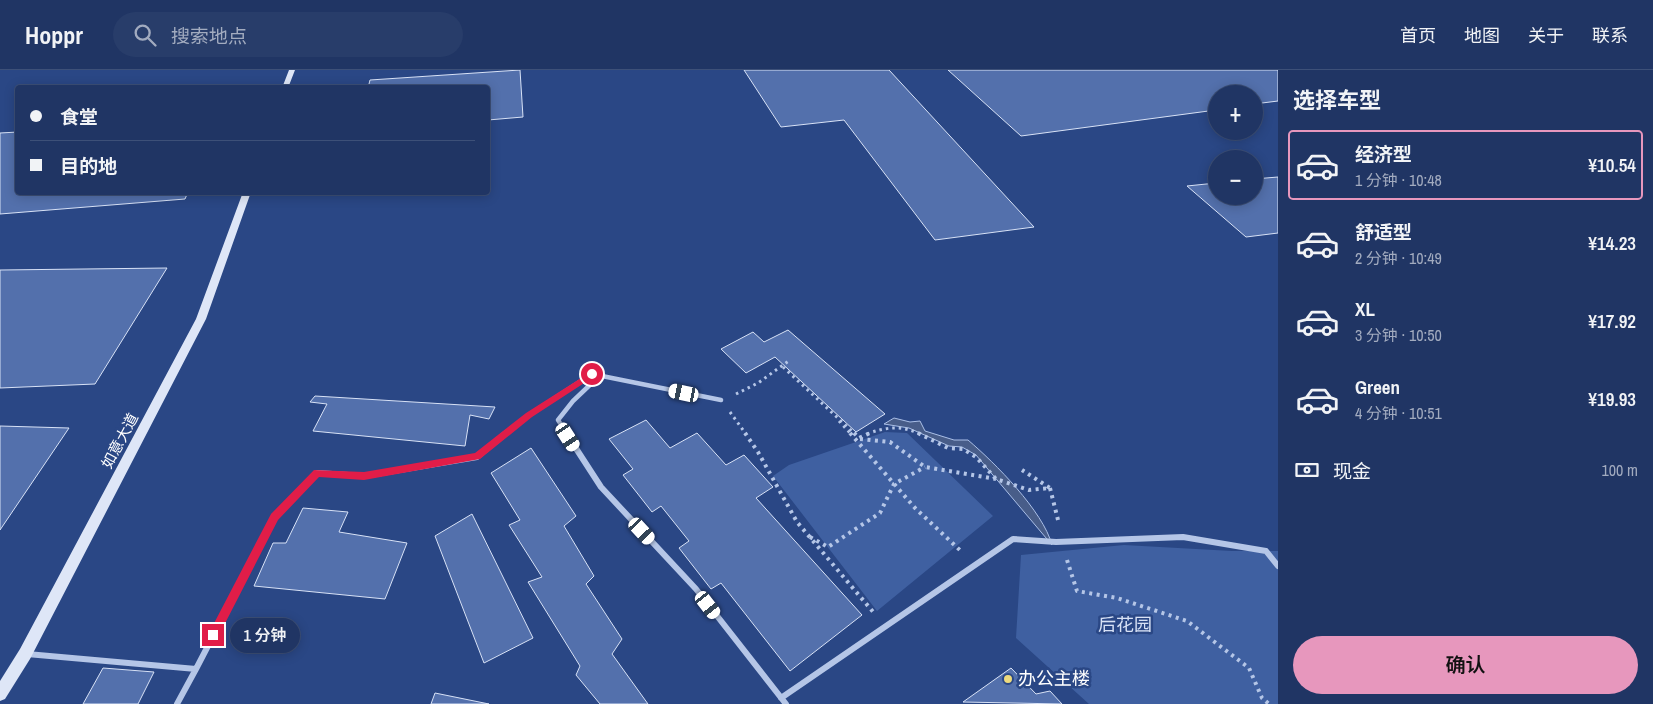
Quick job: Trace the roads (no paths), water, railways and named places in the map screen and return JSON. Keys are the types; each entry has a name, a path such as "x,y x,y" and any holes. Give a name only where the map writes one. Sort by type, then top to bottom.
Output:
{"main road":[{"path":"286,85 292,70"},
{"name":"如意大道","path":"0,694 25,654 201,319 246,195"}],"street":[{"path":"176,704 275,517 317,473 364,476 477,457 529,415 592,374 721,400"},
{"path":"592,374 592,382 558,420 601,488 696,589 783,701 1012,539 1056,542 1183,537 1266,551 1278,566"},
{"path":"25,654 196,669"}],"place":[{"name":"办公主楼","path":"1008,679"}],"park label":[{"name":"后花园","path":"1125,625"}]}
